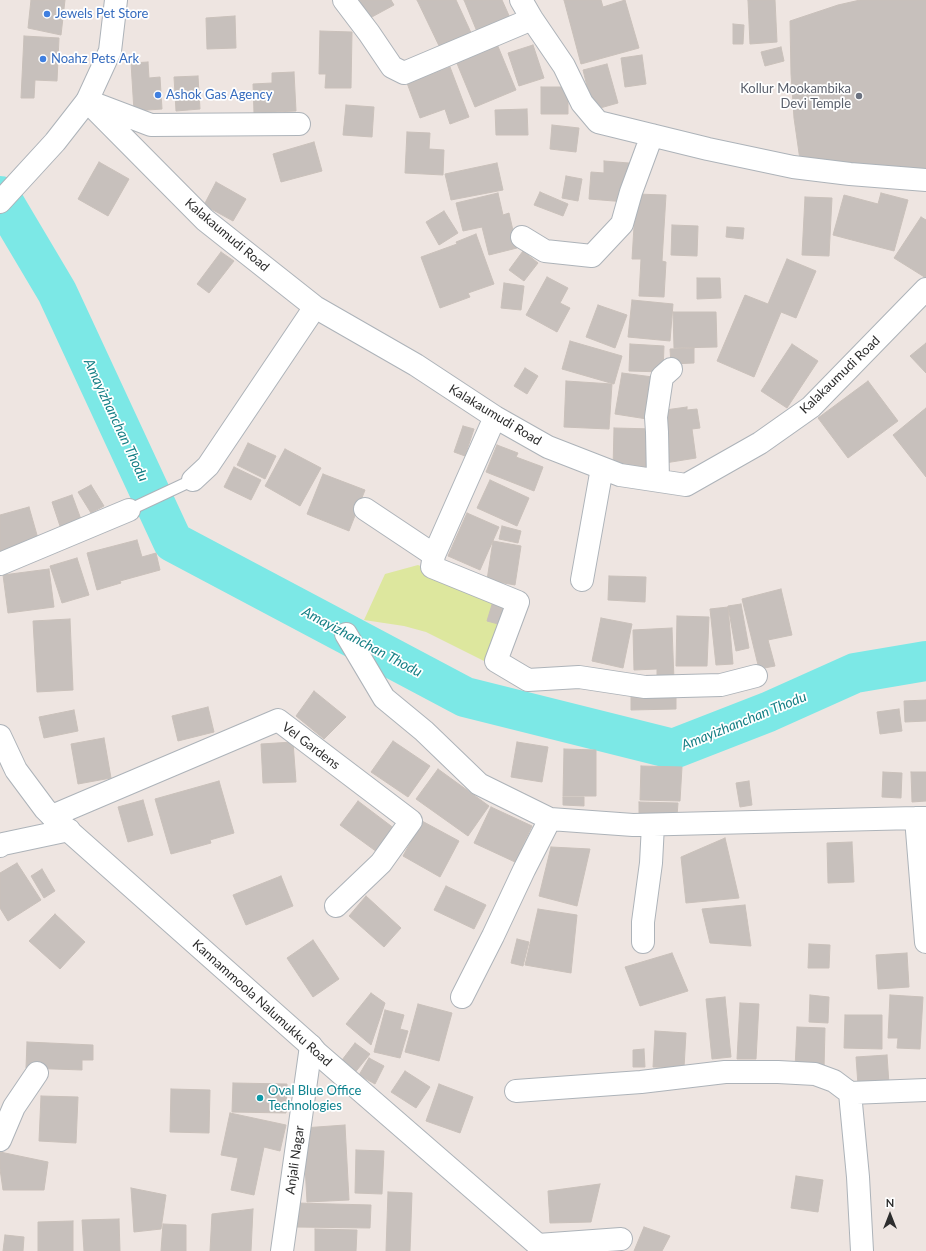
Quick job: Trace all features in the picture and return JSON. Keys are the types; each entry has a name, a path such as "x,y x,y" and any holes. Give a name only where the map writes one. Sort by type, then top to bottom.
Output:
{"street":[{"path":"0,202 54,142 87,101 110,51 116,0"},
{"path":"344,0 392,67 404,73 532,19"},
{"path":"521,0 564,66 582,103 598,122 793,167 850,174 926,180"},
{"path":"87,101 151,125 299,124"},
{"name":"Kalakaumudi Road","path":"87,101 205,220 315,307 416,365 495,417 548,447 620,475 686,484 760,443 811,407 926,289"},
{"path":"522,237 545,251 592,256 622,224 631,192 652,135"},
{"path":"193,480 208,466 315,307"},
{"path":"658,480 656,417 662,377 671,369"},
{"path":"495,417 434,555 432,567 518,602 496,661 528,680 579,678 645,687 721,685 756,676"},
{"path":"582,580 602,468"},
{"path":"0,564 129,510"},
{"path":"365,510 434,555"},
{"path":"346,634 384,698 424,731 479,784 550,819 653,825 921,818 926,942"},
{"name":"Vel Gardens","path":"52,816 278,720 411,821 381,863 336,906"},
{"name":"Kannammoola Nalumukku Road","path":"0,736 16,770 52,816 316,1052 541,1248"},
{"path":"462,997 494,936 524,870 550,819"},
{"path":"643,942 643,922 653,825"},
{"path":"0,846 3,844 69,830"},
{"name":"Anjali Nagar","path":"282,1251 310,1046"},
{"path":"516,1091 641,1082 725,1072 815,1074 834,1081 850,1093 926,1090"},
{"path":"0,1140 14,1107 37,1073"},
{"path":"850,1093 858,1177 862,1251"},
{"path":"541,1248 621,1239"}],"lane":[{"path":"129,510 193,480"}],"green space":[{"path":"418,565 509,603 484,661 426,632 404,626 364,620 385,574"}],"building":[{"name":"Jewels Pet Store","path":"31,0 65,0 61,35 28,28"},
{"path":"359,0 391,0 394,5 370,18"},
{"path":"417,0 456,0 473,37 442,52"},
{"path":"464,0 502,0 511,20 478,34"},
{"path":"564,0 601,0 603,7 625,0 639,48 581,64"},
{"path":"748,0 775,0 777,42 750,44"},
{"name":"Kollur Mookambika Devi Temple","path":"860,0 926,0 926,173 800,160 794,118 790,21 838,5"},
{"path":"235,16 236,48 207,49 206,18"},
{"path":"733,24 744,25 743,44 733,44"},
{"path":"320,31 352,32 351,88 325,88 326,74 319,74"},
{"path":"24,36 59,38 57,81 35,80 34,98 21,98"},
{"path":"497,44 516,90 475,107 456,61"},
{"path":"533,45 544,78 519,86 508,53"},
{"path":"781,47 784,61 765,66 761,52"},
{"path":"642,55 646,84 625,87 621,58"},
{"path":"148,62 149,78 160,77 162,109 134,111 131,63"},
{"path":"607,64 618,103 593,110 583,70"},
{"path":"450,67 469,117 450,124 445,109 420,118 407,83"},
{"path":"294,72 296,111 254,113 253,84 272,83 272,73"},
{"path":"198,76 200,109 176,111 174,77"},
{"path":"541,87 568,87 568,114 541,114"},
{"path":"346,105 374,107 372,137 343,135"},
{"path":"527,109 528,135 496,135 495,110"},
{"path":"552,125 579,128 576,152 550,149"},
{"path":"407,132 430,133 429,149 444,150 443,175 405,173"},
{"path":"314,142 322,171 281,182 273,154"},
{"path":"604,161 629,163 626,202 589,199 591,172 604,173"},
{"path":"99,162 129,179 108,216 78,199"},
{"path":"497,163 503,190 451,200 445,174"},
{"path":"566,176 582,179 578,201 562,198"},
{"path":"216,182 246,199 233,221 204,205"},
{"path":"540,192 568,204 563,216 534,205"},
{"path":"498,193 503,215 509,213 517,248 489,255 482,227 463,231 456,203"},
{"path":"881,193 908,200 894,251 833,235 844,195 878,204"},
{"path":"636,194 666,195 662,261 666,262 664,297 639,296 641,259 632,259"},
{"path":"805,197 832,198 829,256 802,255"},
{"path":"444,211 458,233 439,245 426,222"},
{"path":"921,217 926,220 926,278 894,258"},
{"path":"672,225 698,226 697,256 671,255"},
{"path":"727,227 744,228 743,239 726,237"},
{"path":"476,234 494,284 468,293 470,297 440,308 421,257 457,244 456,242"},
{"path":"523,251 538,263 524,281 509,270"},
{"path":"221,252 234,261 209,293 197,284"},
{"path":"787,259 816,271 796,318 781,312 754,377 717,361 745,295 768,304"},
{"path":"547,277 568,288 560,303 570,308 557,332 526,315"},
{"path":"697,278 720,278 721,298 697,299"},
{"path":"504,283 524,286 521,310 501,308"},
{"path":"632,300 673,304 670,341 628,337"},
{"path":"598,305 627,315 615,348 586,337"},
{"path":"673,312 716,312 717,347 674,348"},
{"path":"570,341 622,356 614,384 562,369"},
{"path":"926,343 926,373 910,356"},
{"path":"630,344 664,346 663,372 629,371"},
{"path":"792,344 818,361 787,408 761,391"},
{"path":"694,348 694,363 671,364 670,349"},
{"path":"525,368 538,376 527,394 514,386"},
{"path":"622,373 653,377 647,419 615,414"},
{"path":"566,381 612,384 609,429 564,427"},
{"path":"868,381 898,421 848,458 818,418"},
{"path":"687,407 687,410 697,409 700,428 692,429 696,458 665,463 658,411"},
{"path":"926,408 926,477 893,435"},
{"path":"463,426 474,429 465,456 454,452"},
{"path":"614,428 655,429 653,470 613,469"},
{"path":"248,443 276,456 265,479 237,465"},
{"path":"497,445 518,453 516,457 543,467 534,491 486,472"},
{"path":"285,449 321,468 300,506 265,486"},
{"path":"234,467 261,480 251,500 224,487"},
{"path":"323,474 365,490 349,531 307,514"},
{"path":"490,480 529,498 517,526 477,508"},
{"path":"91,485 104,506 91,513 78,492"},
{"path":"72,495 82,522 61,529 52,502"},
{"path":"29,507 39,542 0,553 0,515"},
{"path":"467,513 499,527 480,570 448,556"},
{"path":"502,526 521,531 518,543 499,539"},
{"path":"137,540 142,557 156,553 160,570 120,581 121,583 97,590 87,553"},
{"path":"493,541 521,546 515,585 487,580"},
{"path":"77,558 89,595 62,603 50,566"},
{"path":"49,569 54,607 8,613 3,575"},
{"path":"609,576 646,577 645,602 608,600"},
{"path":"781,589 792,635 768,640 775,666 759,669 742,599"},
{"path":"494,598 509,602 502,625 487,621"},
{"path":"741,604 749,648 736,651 728,606"},
{"path":"728,607 733,664 716,665 710,609"},
{"path":"677,616 709,617 707,666 676,666"},
{"path":"601,618 632,624 623,668 592,661"},
{"path":"70,619 73,690 37,692 33,621"},
{"path":"672,628 674,680 657,681 657,669 634,670 633,630"},
{"path":"314,691 346,717 324,739 296,716"},
{"path":"676,696 676,709 631,710 631,697"},
{"path":"926,700 926,721 905,722 904,701"},
{"path":"208,707 214,732 178,741 172,716"},
{"path":"899,709 902,731 880,734 877,712"},
{"path":"74,710 78,731 44,738 39,717"},
{"path":"104,738 111,778 78,784 71,744"},
{"path":"393,741 430,766 408,797 371,772"},
{"path":"293,742 296,782 263,783 261,744"},
{"path":"517,742 548,747 542,782 511,777"},
{"path":"564,749 596,750 596,796 563,796"},
{"path":"641,766 682,767 680,801 640,800"},
{"path":"438,769 489,806 468,836 416,799"},
{"path":"883,772 902,773 901,798 882,797"},
{"path":"911,772 926,772 926,801 912,802"},
{"path":"219,781 234,833 210,840 211,843 171,854 155,799"},
{"path":"749,781 752,805 740,807 736,783"},
{"path":"563,797 584,797 584,806 563,805"},
{"path":"143,800 153,835 128,842 118,807"},
{"path":"358,801 395,829 377,852 340,825"},
{"path":"639,802 678,803 677,816 639,816"},
{"path":"491,807 532,826 515,862 474,843"},
{"path":"422,821 459,841 440,877 403,856"},
{"path":"725,838 739,898 686,903 681,857"},
{"path":"852,842 854,882 828,883 827,843"},
{"path":"551,847 590,849 577,906 539,896"},
{"path":"17,863 41,900 8,921 0,908 0,873"},
{"path":"42,869 55,891 44,898 31,876"},
{"path":"281,876 293,906 246,925 233,895"},
{"path":"446,886 486,905 474,929 434,910"},
{"path":"366,896 401,928 384,947 349,916"},
{"path":"745,905 751,946 710,943 702,909"},
{"path":"538,909 577,915 571,973 525,965"},
{"path":"55,914 85,942 60,969 29,941"},
{"path":"517,939 529,942 523,966 511,963"},
{"path":"313,940 339,979 313,997 287,958"},
{"path":"809,944 830,945 829,968 808,968"},
{"path":"672,953 688,991 640,1006 625,967"},
{"path":"907,953 909,987 878,989 876,955"},
{"path":"371,993 385,1003 371,1045 346,1024"},
{"path":"810,995 829,997 828,1023 809,1022"},
{"path":"890,995 923,997 920,1049 897,1048 898,1038 888,1038"},
{"path":"725,997 731,1057 712,1059 706,999"},
{"path":"740,1003 759,1004 756,1059 737,1059"},
{"path":"418,1004 452,1013 439,1061 405,1052"},
{"path":"385,1010 404,1015 400,1029 408,1031 400,1058 374,1052"},
{"path":"845,1015 882,1015 882,1049 844,1048"},
{"path":"797,1027 825,1028 824,1069 795,1068"},
{"path":"655,1031 686,1033 684,1068 653,1067"},
{"path":"27,1042 93,1045 93,1060 82,1060 82,1070 26,1068"},
{"path":"355,1043 370,1054 353,1075 339,1064"},
{"path":"644,1049 645,1067 633,1067 633,1050"},
{"path":"887,1055 889,1084 858,1085 856,1057"},
{"path":"369,1058 384,1066 375,1084 359,1075"},
{"path":"405,1071 430,1087 416,1108 391,1092"},
{"name":"Oval Blue Office Technologies","path":"233,1083 287,1084 286,1113 232,1112"},
{"path":"439,1084 473,1097 460,1133 426,1121"},
{"path":"171,1089 210,1090 209,1133 170,1132"},
{"path":"41,1096 78,1097 76,1143 39,1141"},
{"path":"230,1113 286,1125 280,1151 264,1147 254,1195 231,1190 238,1158 221,1155"},
{"path":"345,1125 349,1200 307,1202 303,1128"},
{"path":"356,1150 384,1151 382,1194 355,1193"},
{"path":"0,1152 48,1162 44,1190 3,1190 0,1169"},
{"path":"796,1176 823,1180 818,1212 791,1208"},
{"path":"600,1184 591,1222 550,1223 548,1191"},
{"path":"131,1188 166,1195 161,1229 134,1232"},
{"path":"388,1192 412,1193 410,1251 386,1251"},
{"path":"297,1203 371,1205 370,1228 296,1227"},
{"path":"253,1209 251,1251 210,1251 212,1214"},
{"path":"119,1219 120,1251 84,1251 82,1220"},
{"path":"73,1221 73,1251 38,1251 38,1222"},
{"path":"163,1224 186,1225 186,1251 161,1251"},
{"path":"644,1227 670,1236 662,1251 634,1251"},
{"path":"315,1229 357,1230 356,1251 315,1251"},
{"path":"5,1235 24,1237 23,1251 3,1251"}],"waterway":[{"name":"Amayizhanchan Thodu","path":"0,196 57,292 173,542 465,697 673,749 768,712 855,673 926,661"}],"place":[{"name":"Jewels Pet Store","path":"47,14"},
{"name":"Noahz Pets Ark","path":"43,59"},
{"name":"Ashok Gas Agency","path":"158,95"},
{"name":"Kollur Mookambika Devi Temple","path":"859,96"},
{"name":"Oval Blue Office Technologies","path":"260,1098"}]}
